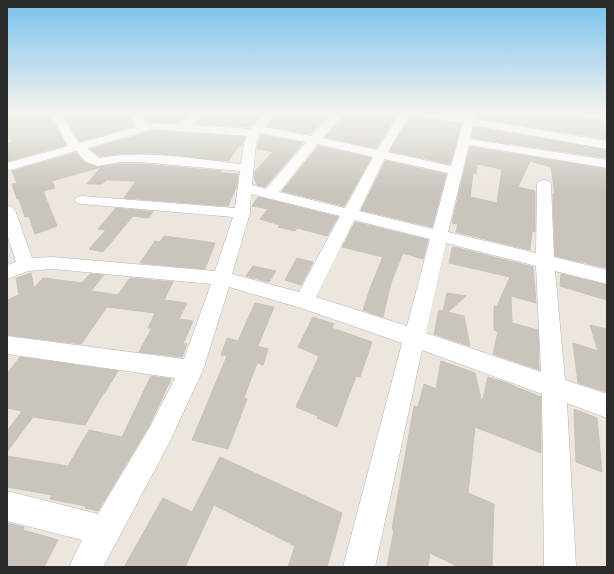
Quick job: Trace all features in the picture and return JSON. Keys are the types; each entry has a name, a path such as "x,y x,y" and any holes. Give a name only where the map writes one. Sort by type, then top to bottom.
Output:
{"street":[{"path":"72,140 76,147 90,160 98,162 119,158 140,158 246,178 270,193 607,277"},
{"path":"7,167 102,140"},
{"path":"84,567 159,436 191,370 242,213 252,140"},
{"path":"270,193 314,140 457,171"},
{"path":"304,301 389,140"},
{"path":"581,140 607,145"},
{"path":"359,567 416,338 439,235 457,171 463,141 607,164"},
{"path":"544,184 546,261 554,388 560,567"},
{"path":"82,200 242,213"},
{"path":"7,210 26,265"},
{"path":"7,272 26,265 53,263 222,278 304,301 416,338 607,406"},
{"path":"7,345 191,370"},
{"path":"7,506 105,531"}],"building":[{"path":"11,140 63,140 66,145 8,161 7,144 12,143"},
{"path":"122,140 244,140 242,146 239,146 228,161 152,153 99,156 90,149"},
{"path":"260,140 286,140 303,143 265,187 257,185 254,177 255,171 273,152 257,149"},
{"path":"338,140 381,140 376,148"},
{"path":"396,140 457,140 450,164 390,151"},
{"path":"484,140 548,140 607,150 607,158"},
{"path":"318,146 371,158 344,206 282,191"},
{"path":"470,147 607,169 607,268 555,256 553,194 555,195 551,167 530,161 518,187 535,191 535,232 532,231 530,250 456,232 458,224 452,223","holes":["477,164 502,169 497,203 470,197 473,173 476,174"]},
{"path":"76,153 85,163 98,167 119,164 140,164 222,171 220,173 238,174 237,185 228,206 124,198 136,181 106,180 102,184 87,184 101,167 52,181 55,188 43,191 57,226 35,234 29,216 25,217 19,199 17,199 12,184 17,183 12,171"},
{"path":"385,161 446,174 432,227 361,210"},
{"path":"258,197 338,217 327,236 297,228 295,231 278,227 280,225 260,219 268,209 252,206"},
{"path":"116,208 153,212 148,218 133,216 103,252 89,249 106,230 98,229"},
{"path":"355,222 428,240 423,259 403,253 391,283 383,317 363,310 383,257 342,247"},
{"path":"164,236 215,243 205,269 140,263 155,241 160,242"},
{"path":"454,247 533,267 536,303 511,296 512,323 538,330 539,370 493,354 498,332 494,330 494,306 497,306 510,277 449,263 452,248"},
{"path":"297,258 313,262 301,285 285,280"},
{"path":"253,266 276,271 269,282 246,276"},
{"path":"31,273 34,288 43,278 82,283 90,274 104,275 91,291 118,295 130,278 173,282 164,300 187,303 179,319 193,321 183,344 187,344 182,357 139,352 152,328 148,328 155,313 107,307 81,344 7,335 7,300 19,295 16,278"},
{"path":"561,274 607,285 607,300 560,286"},
{"path":"447,293 466,296 448,312 464,316 470,346 434,334 439,310 443,311"},
{"path":"255,303 274,307 258,346 268,349 263,365 257,363 244,398 247,399 228,449 192,440 227,356 221,355 227,338 238,341"},
{"path":"313,317 334,324 332,328 372,342 360,377 356,376 337,427 317,418 318,416 296,407 319,356 298,347"},
{"path":"590,325 607,329 607,392 578,383 573,343 598,351"},
{"path":"20,357 118,371 85,425 33,417 7,452 7,431 22,411 7,408 7,374"},
{"path":"441,361 475,373 482,403 488,377 541,397 541,453 475,427 468,493 494,504 492,567 459,567 430,553 428,567 387,567 394,530 392,529 414,406 418,407 424,384 436,389"},
{"path":"151,376 171,379 149,426 98,511 85,508 86,506 50,499 52,495 7,487 7,456 68,466 89,430 122,437"},
{"path":"574,409 597,418 602,472 576,462"},
{"path":"220,457 342,513 327,567 288,567 295,546 214,505 185,567 124,567 163,498 192,512"},
{"path":"7,523 24,527 23,530 58,540 44,567 7,567"}]}
